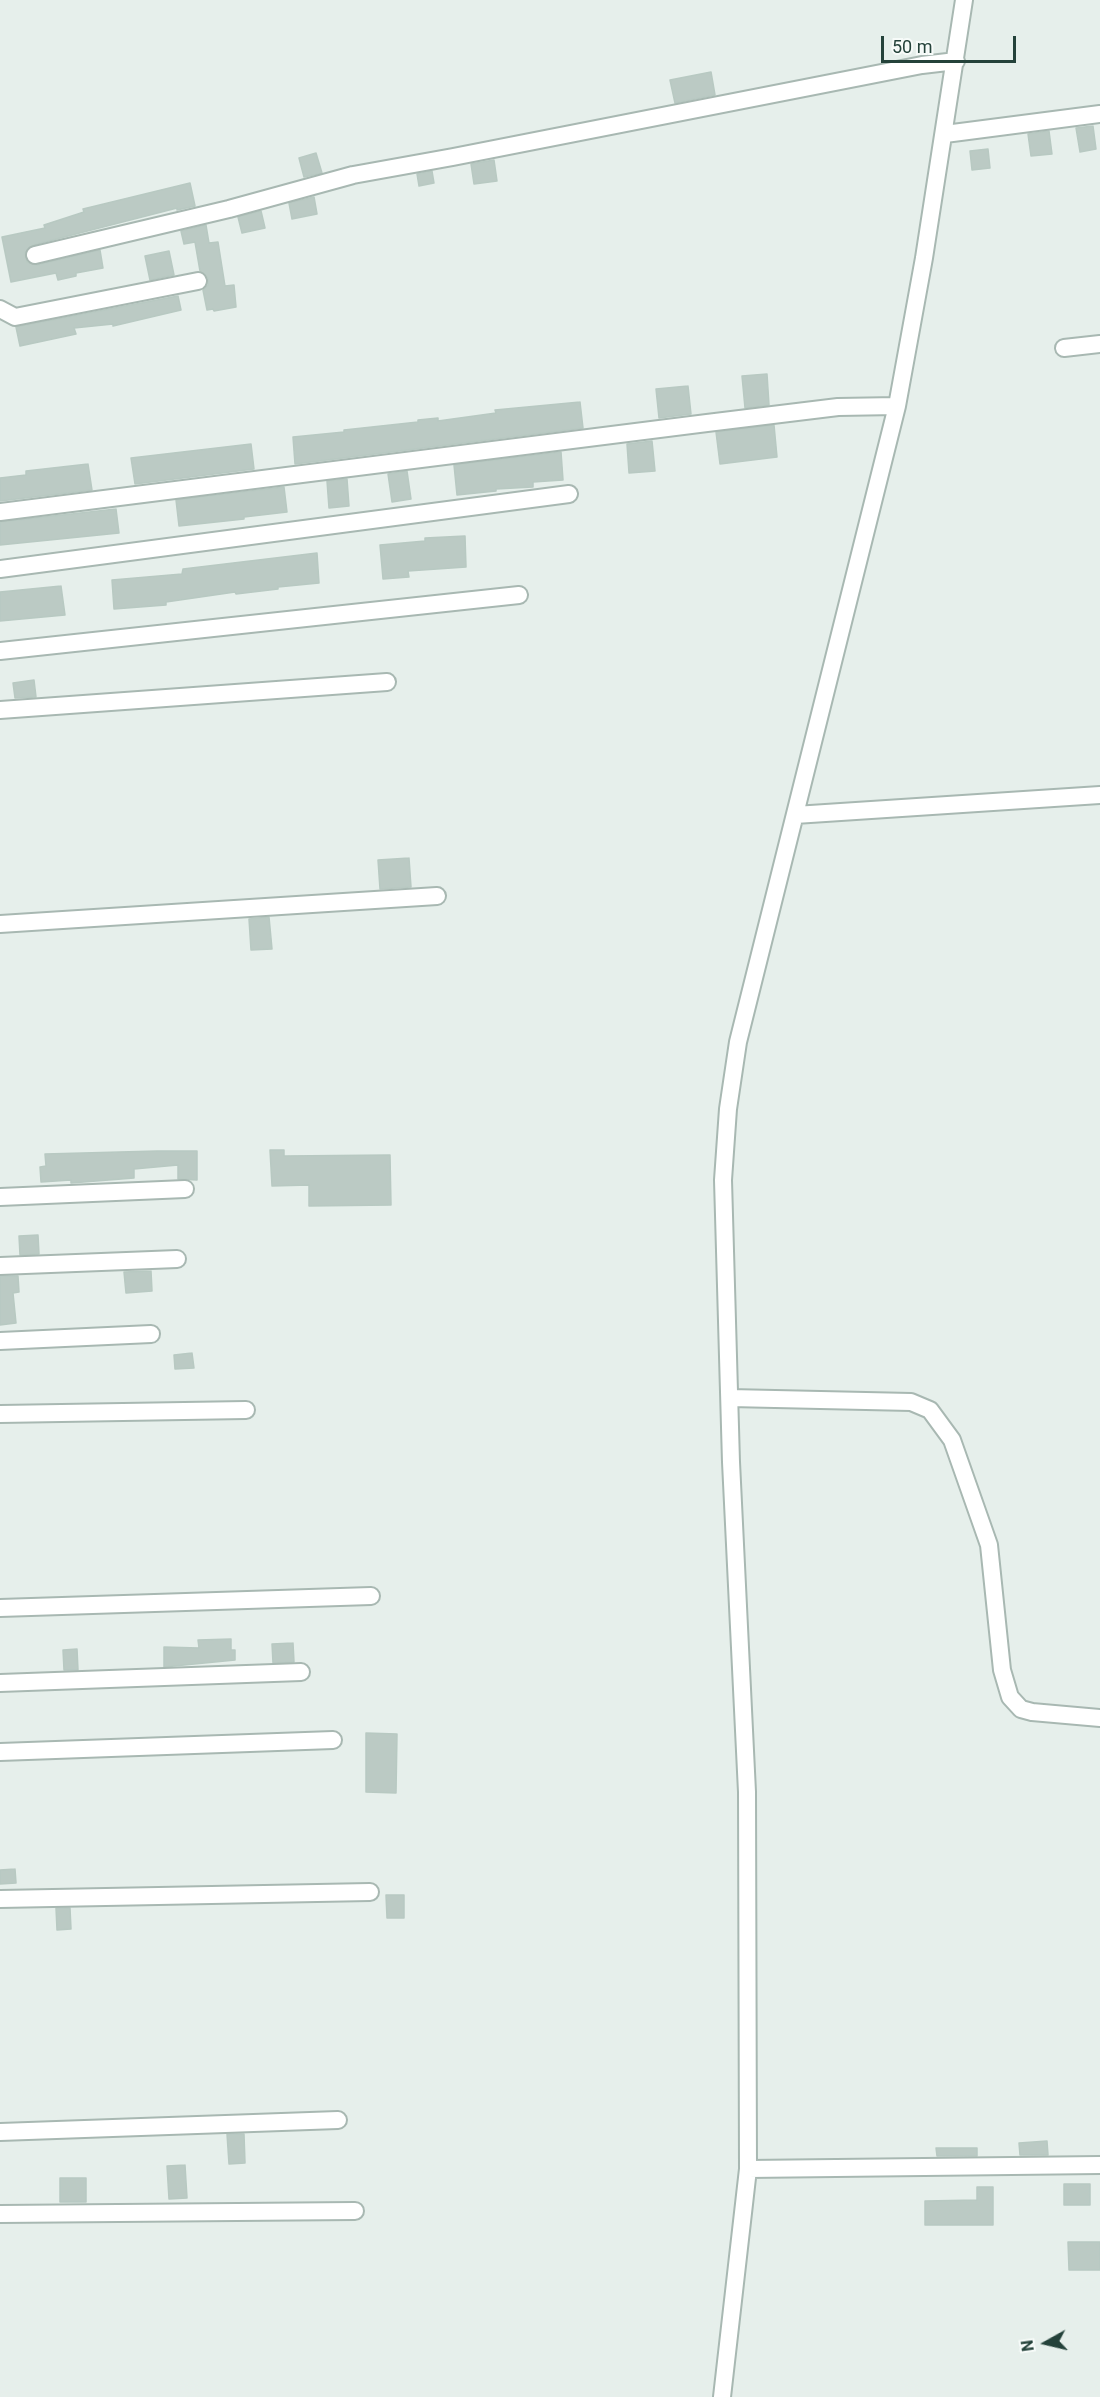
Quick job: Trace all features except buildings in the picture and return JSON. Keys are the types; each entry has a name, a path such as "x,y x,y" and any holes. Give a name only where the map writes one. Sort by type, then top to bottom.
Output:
{"street":[{"path":"722,2397 748,2169 747,1792 723,1180 728,1108 738,1042 897,406 945,134 951,61 964,0"},
{"path":"35,255 229,209 353,175 951,61"},
{"path":"945,134 1100,114"},
{"path":"0,309 15,316 198,281"},
{"path":"1064,348 1100,344"},
{"path":"0,512 528,444 856,406 897,406"},
{"path":"0,569 569,494"},
{"path":"0,651 519,595"},
{"path":"0,710 387,682"},
{"path":"795,815 1100,795"},
{"path":"0,924 437,896"},
{"path":"0,1197 185,1189"},
{"path":"0,1266 177,1259"},
{"path":"0,1341 151,1334"},
{"path":"730,1398 911,1402 930,1410 952,1440 989,1545 1002,1670 1010,1697 1021,1709 1032,1712 1100,1718"},
{"path":"0,1414 246,1410"},
{"path":"0,1608 371,1596"},
{"path":"0,1683 301,1672"},
{"path":"0,1752 333,1740"},
{"path":"0,1899 370,1892"},
{"path":"0,2132 338,2120"},
{"path":"748,2169 1100,2165"},
{"path":"0,2214 355,2211"}]}
